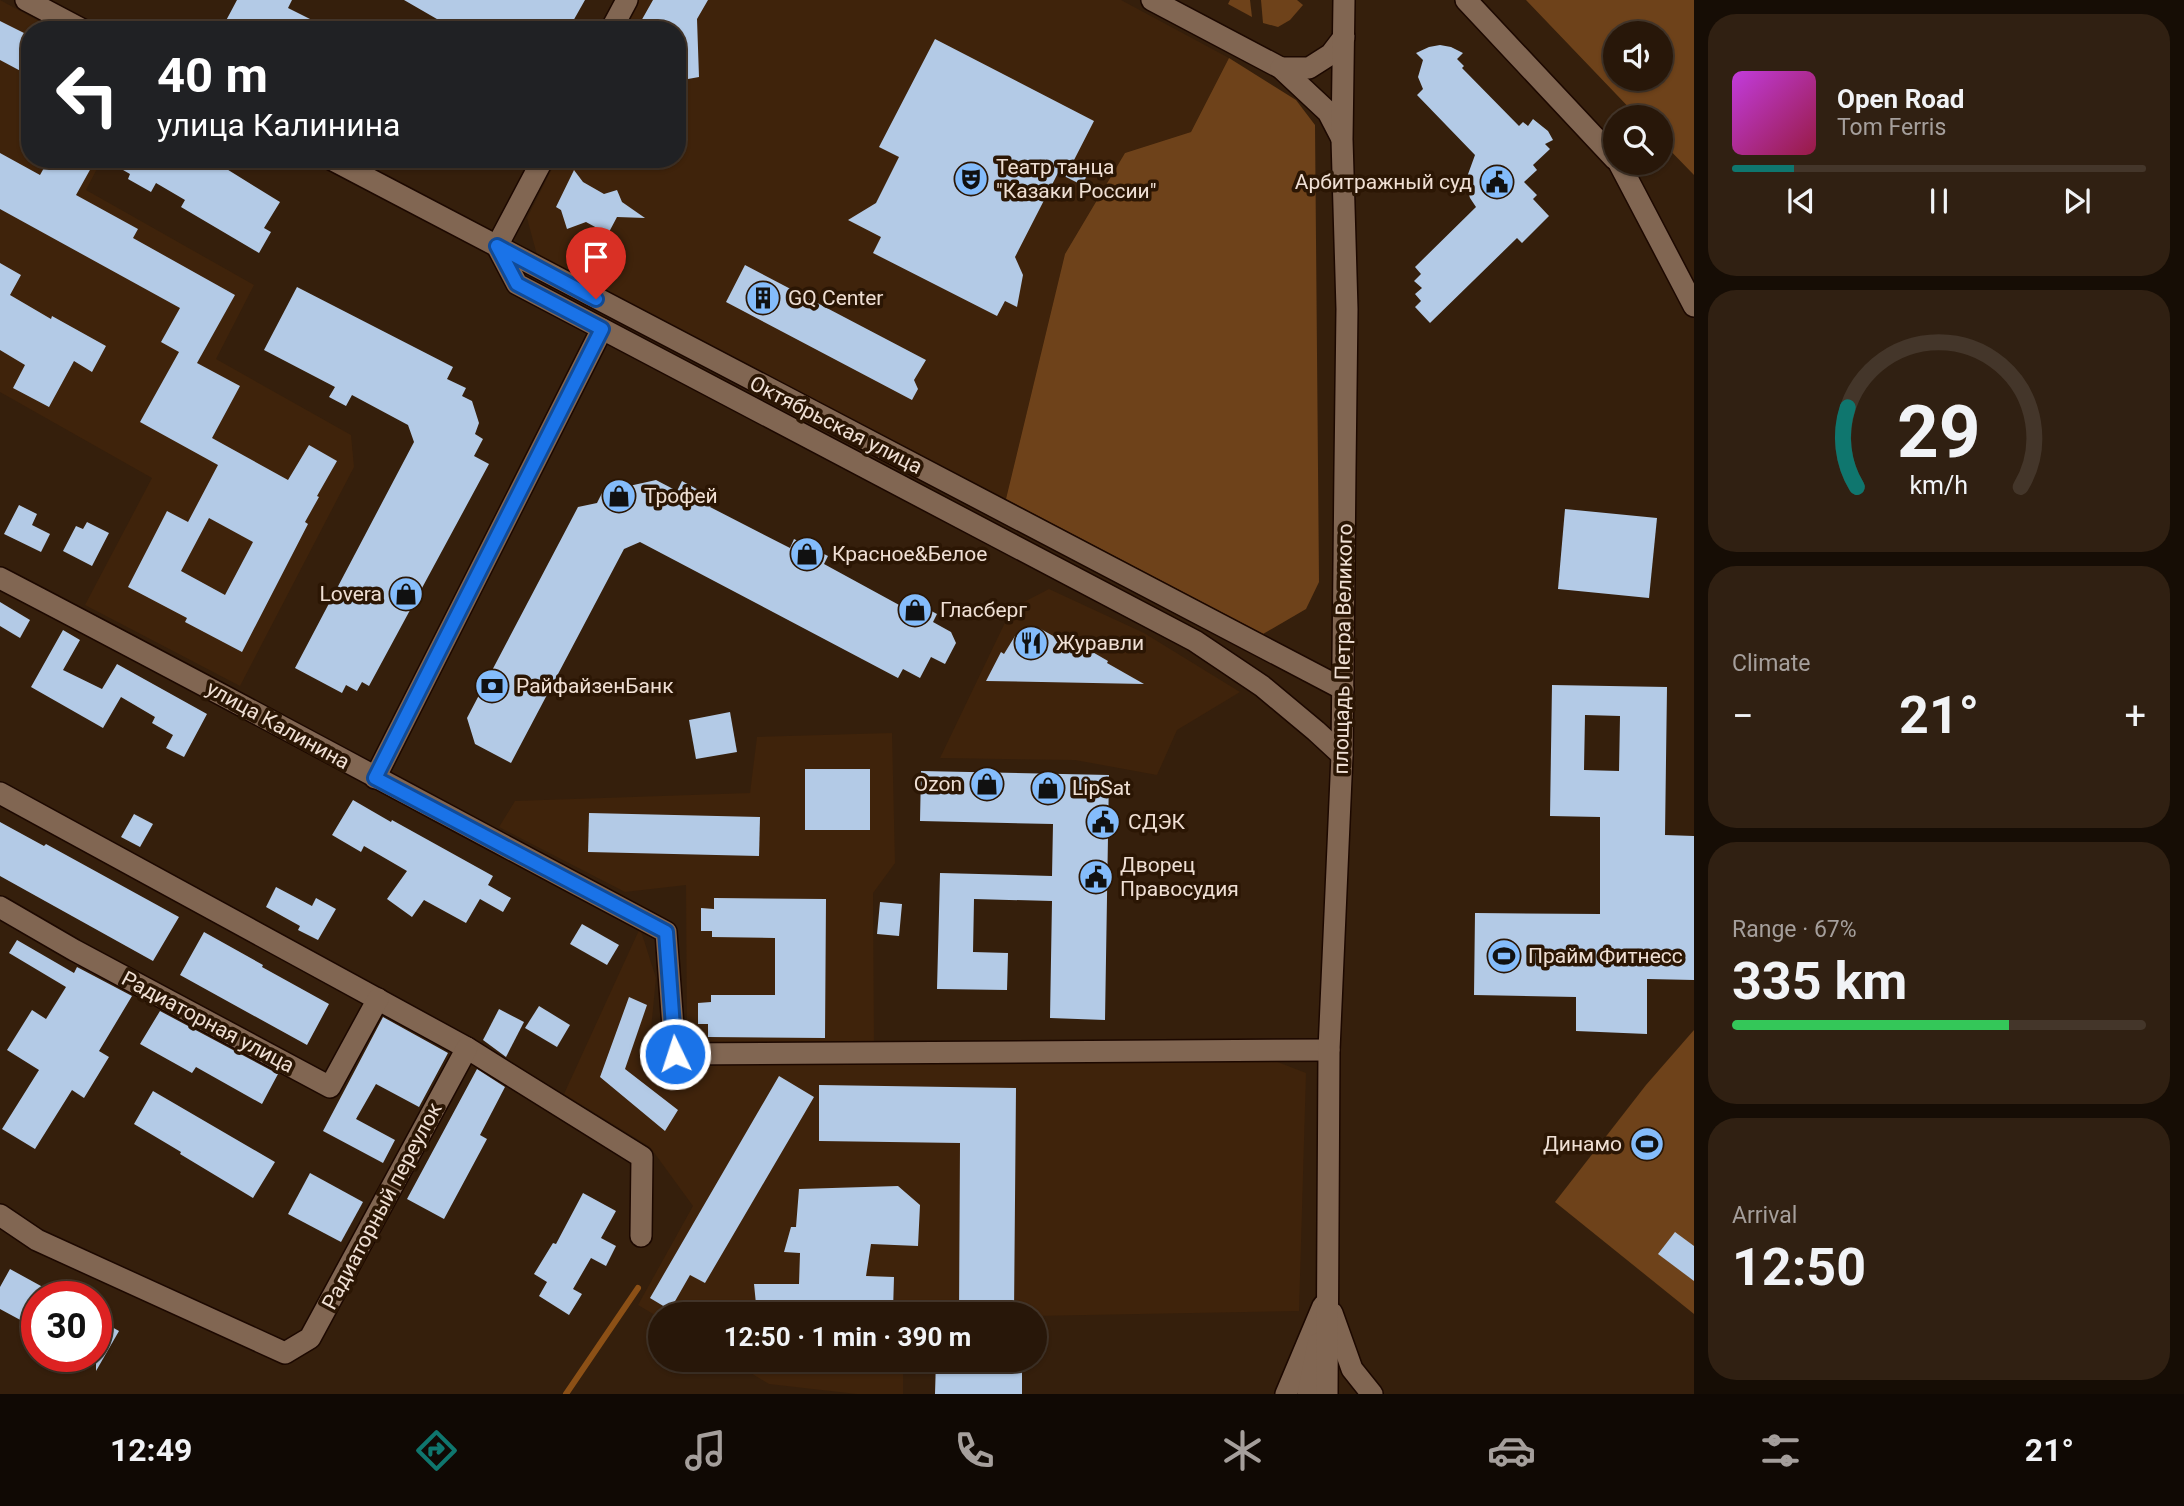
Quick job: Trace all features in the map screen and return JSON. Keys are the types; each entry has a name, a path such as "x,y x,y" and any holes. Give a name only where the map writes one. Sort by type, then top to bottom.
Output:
{"street":[{"path":"26,0 66,21"},
{"path":"616,21 627,0"},
{"path":"1152,0 1282,68 1328,112 1342,139"},
{"name":"площадь Петра Великого","path":"1328,1394 1326,1297 1329,1050 1343,689 1346,309 1342,139 1344,0"},
{"path":"1466,0 1603,146"},
{"path":"1282,68 1309,68 1331,54 1344,37"},
{"name":"Октябрьская улица","path":"348,168 1343,689"},
{"path":"538,168 497,246 517,284 1195,641 1262,685 1342,755"},
{"path":"1625,175 1694,306"},
{"path":"375,778 602,329"},
{"name":"улица Калинина","path":"0,578 240,702 375,778 666,932 675,1054 867,1055 1329,1050"},
{"path":"1195,641 1204,616"},
{"path":"0,793 467,1048 642,1157 641,1236"},
{"name":"Радиаторная улица","path":"0,907 330,1087 378,999"},
{"name":"Радиаторный переулок","path":"0,1215 37,1240 285,1353 310,1338 467,1048"},
{"path":"1286,1394 1326,1297"},
{"path":"1326,1297 1352,1369 1372,1394"},
{"name":"площадь Петра Великого","path":"1308,1394 1326,1297"}],"shaded area":[{"path":"0,0 38,21 21,21 21,168 97,168 86,190 254,285 216,359 351,435 354,467 240,686 85,605 152,478 0,392"},
{"path":"638,0 1121,0 1229,58 1191,132 1125,153 1065,254 1006,499 537,255 527,218 552,168 686,168 686,21 628,21"},
{"path":"1230,0 1250,0 1252,17 1228,4"},
{"path":"1261,0 1297,0 1303,5 1290,20 1278,27 1263,23"},
{"path":"1526,0 1694,0 1694,175 1673,153 1673,105 1627,105 1613,91 1673,91 1673,21 1603,21 1603,80"},
{"path":"1229,58 1296,100 1315,125 1319,582 1306,609 1263,634 1006,499 1065,254 1125,153 1191,132"},
{"path":"1049,589 1144,633 1240,692 1177,730 1157,775 1075,760 940,758 1012,608"},
{"path":"892,733 895,863 873,893 874,1045 687,1044 686,885 625,892 499,827 515,801 750,793 757,737"},
{"path":"640,928 656,978 648,1060 738,1065 1275,1061 1306,1073 1299,1311 1047,1316 1047,1302 648,1302 648,1311 638,1305 693,1206 650,1147 564,1094"},
{"name":"Динамо","path":"1694,1030 1694,1314 1555,1202 1646,1085"},
{"path":"749,1372 903,1372 903,1394 857,1394 769,1384"}],"building":[{"path":"237,0 292,0 288,8 314,21 226,21"},
{"path":"404,0 585,0 573,21 440,21"},
{"path":"653,0 708,0 697,19 699,77 686,79 686,21 641,21"},
{"path":"0,21 21,32 21,71 0,60"},
{"name":"Театр танца \"Казаки России\"","path":"935,39 1094,121 1073,162 1090,170 1082,185 1058,173 1015,257 1023,275 1017,307 1005,301 997,316 873,253 881,237 848,220 876,203 899,157 879,147"},
{"name":"Арбитражный суд","path":"1440,45 1463,53 1457,59 1464,66 1462,68 1519,126 1523,122 1528,126 1533,119 1548,131 1553,140 1545,144 1550,149 1533,165 1537,170 1524,182 1537,195 1533,199 1549,216 1522,243 1517,238 1430,323 1415,307 1421,301 1415,294 1422,288 1414,281 1421,274 1415,267 1476,207 1467,188 1467,177 1475,155 1417,95 1423,89 1418,77 1423,60 1416,53"},
{"path":"0,153 21,165 21,168 27,168 40,175 44,168 91,168 76,195 138,229 133,238 235,295 197,363 240,386 212,438 288,480 309,445 337,461 317,496 319,497 305,522 308,524 242,652 185,622 187,618 128,587 167,511 188,522 218,465 140,422 179,352 161,342 180,308 0,209","holes":["209,518 253,542 225,595 181,571"]},
{"path":"120,168 225,168 280,202 264,228 271,232 259,253 181,207 185,200 156,183 151,192 128,179 130,174"},
{"path":"574,170 583,182 604,194 617,190 622,202 645,218 617,217 608,234 586,222 567,229 561,210 556,207"},
{"path":"0,263 21,275 10,295 106,346 92,372 74,361 49,407 13,388 25,365 0,350"},
{"path":"745,265 926,360 914,380 918,389 912,400 726,302"},
{"path":"297,287 453,367 447,379 466,388 462,396 472,401 479,423 475,434 483,439 474,456 489,464 369,686 362,682 357,691 346,685 342,693 295,668 414,442 408,425 352,395 346,406 329,397 335,387 264,350"},
{"path":"656,480 677,491 682,481 715,499 710,507 790,548 794,539 828,556 824,564 901,606 905,597 937,614 933,622 951,632 956,643 945,664 931,657 920,678 903,669 898,678 640,542 624,549 511,763 475,744 467,718 578,507 597,503 605,487 622,482 629,486"},
{"path":"19,505 37,514 32,525 50,534 41,552 4,534"},
{"path":"1565,509 1657,518 1649,598 1558,589"},
{"path":"87,522 109,533 92,566 63,551 76,526 83,529"},
{"path":"0,602 30,620 20,638 0,626"},
{"path":"1039,628 1055,637 1058,632 1144,684 986,681 1001,652 1004,654 1015,636"},
{"path":"63,630 80,640 63,670 102,689 117,664 207,714 184,757 166,748 173,735 152,723 155,717 121,697 103,728 31,687"},
{"path":"1552,685 1667,687 1665,835 1694,836 1694,980 1647,979 1647,1034 1576,1031 1576,997 1474,995 1475,913 1600,914 1600,817 1550,816","holes":["1585,715 1620,716 1619,771 1584,770"]},
{"path":"730,712 737,752 696,759 689,720"},
{"path":"805,769 870,769 870,830 805,830"},
{"path":"921,771 1109,775 1105,1020 1050,1018 1052,901 974,899 973,952 1008,953 1007,990 937,989 940,873 1052,876 1053,824 920,821"},
{"path":"353,800 493,876 488,885 511,898 503,912 480,899 466,923 424,900 412,917 387,899 407,871 364,846 361,852 332,835"},
{"path":"589,813 760,817 759,856 588,852"},
{"path":"134,814 153,824 140,847 121,837"},
{"path":"0,822 44,846 46,844 179,917 153,961 0,876"},
{"path":"276,887 312,906 316,898 336,909 318,940 298,930 300,926 266,907"},
{"path":"714,898 826,899 825,1038 708,1037 708,1024 698,1024 698,1003 711,1002 711,995 775,995 775,938 712,937 712,931 701,931 701,908 714,909"},
{"path":"880,902 902,904 899,936 877,934"},
{"path":"582,924 619,945 607,965 570,944"},
{"path":"204,932 329,1004 307,1045 180,975"},
{"path":"17,940 74,973 77,967 132,996 99,1051 109,1057 84,1098 72,1090 35,1149 2,1129 39,1070 7,1050 32,1010 46,1019 66,987 9,953"},
{"path":"629,997 647,1005 625,1069 678,1110 665,1131 600,1077"},
{"path":"539,1006 570,1025 557,1047 525,1028"},
{"path":"499,1009 524,1022 506,1057 483,1040"},
{"path":"160,1011 278,1074 262,1104 196,1067 192,1073 140,1044"},
{"path":"383,1017 448,1053 419,1107 376,1084 356,1119 395,1140 383,1163 323,1131"},
{"path":"477,1069 505,1087 480,1135 487,1139 444,1219 407,1199"},
{"path":"779,1076 814,1097 705,1283 690,1275 675,1302 657,1302 650,1298"},
{"path":"819,1085 1016,1088 1014,1302 959,1302 960,1143 819,1141"},
{"path":"153,1091 275,1162 253,1198 134,1124"},
{"path":"310,1173 363,1202 341,1242 288,1214"},
{"path":"898,1186 920,1205 918,1246 871,1244 866,1276 894,1277 893,1302 756,1302 754,1284 799,1284 800,1253 784,1252 791,1227 796,1227 799,1189"},
{"path":"583,1193 616,1211 601,1238 616,1246 606,1266 591,1258 573,1289 582,1294 569,1315 539,1296 547,1282 534,1274 553,1243 556,1244"},
{"path":"1675,1232 1694,1246 1694,1281 1658,1254"},
{"path":"10,1269 32,1281 21,1281 21,1320 0,1309 0,1287"},
{"path":"112,1327 119,1331 112,1343"},
{"path":"936,1372 1022,1372 1022,1394 935,1394"}],"waterway":[{"path":"566,1394 638,1288"}],"place":[{"name":"Театр танца \"Казаки России\"","path":"971,179"},
{"name":"Арбитражный суд","path":"1497,182"},
{"name":"GQ Center","path":"763,298"},
{"name":"Трофей","path":"619,496"},
{"name":"Красное&Белое","path":"807,554"},
{"name":"Lovera","path":"406,594"},
{"name":"Гласберг","path":"915,610"},
{"name":"Журавли","path":"1031,643"},
{"name":"РайфайзенБанк","path":"492,686"},
{"name":"Ozon","path":"987,784"},
{"name":"LipSat","path":"1048,788"},
{"name":"СДЭК","path":"1103,822"},
{"name":"Дворец Правосудия","path":"1096,877"},
{"name":"Прайм Фитнесс","path":"1504,956"},
{"name":"Динамо","path":"1647,1144"}],"route":[{"path":"596,299 497,246 517,284 602,329 375,778 666,932 675,1054"}]}
